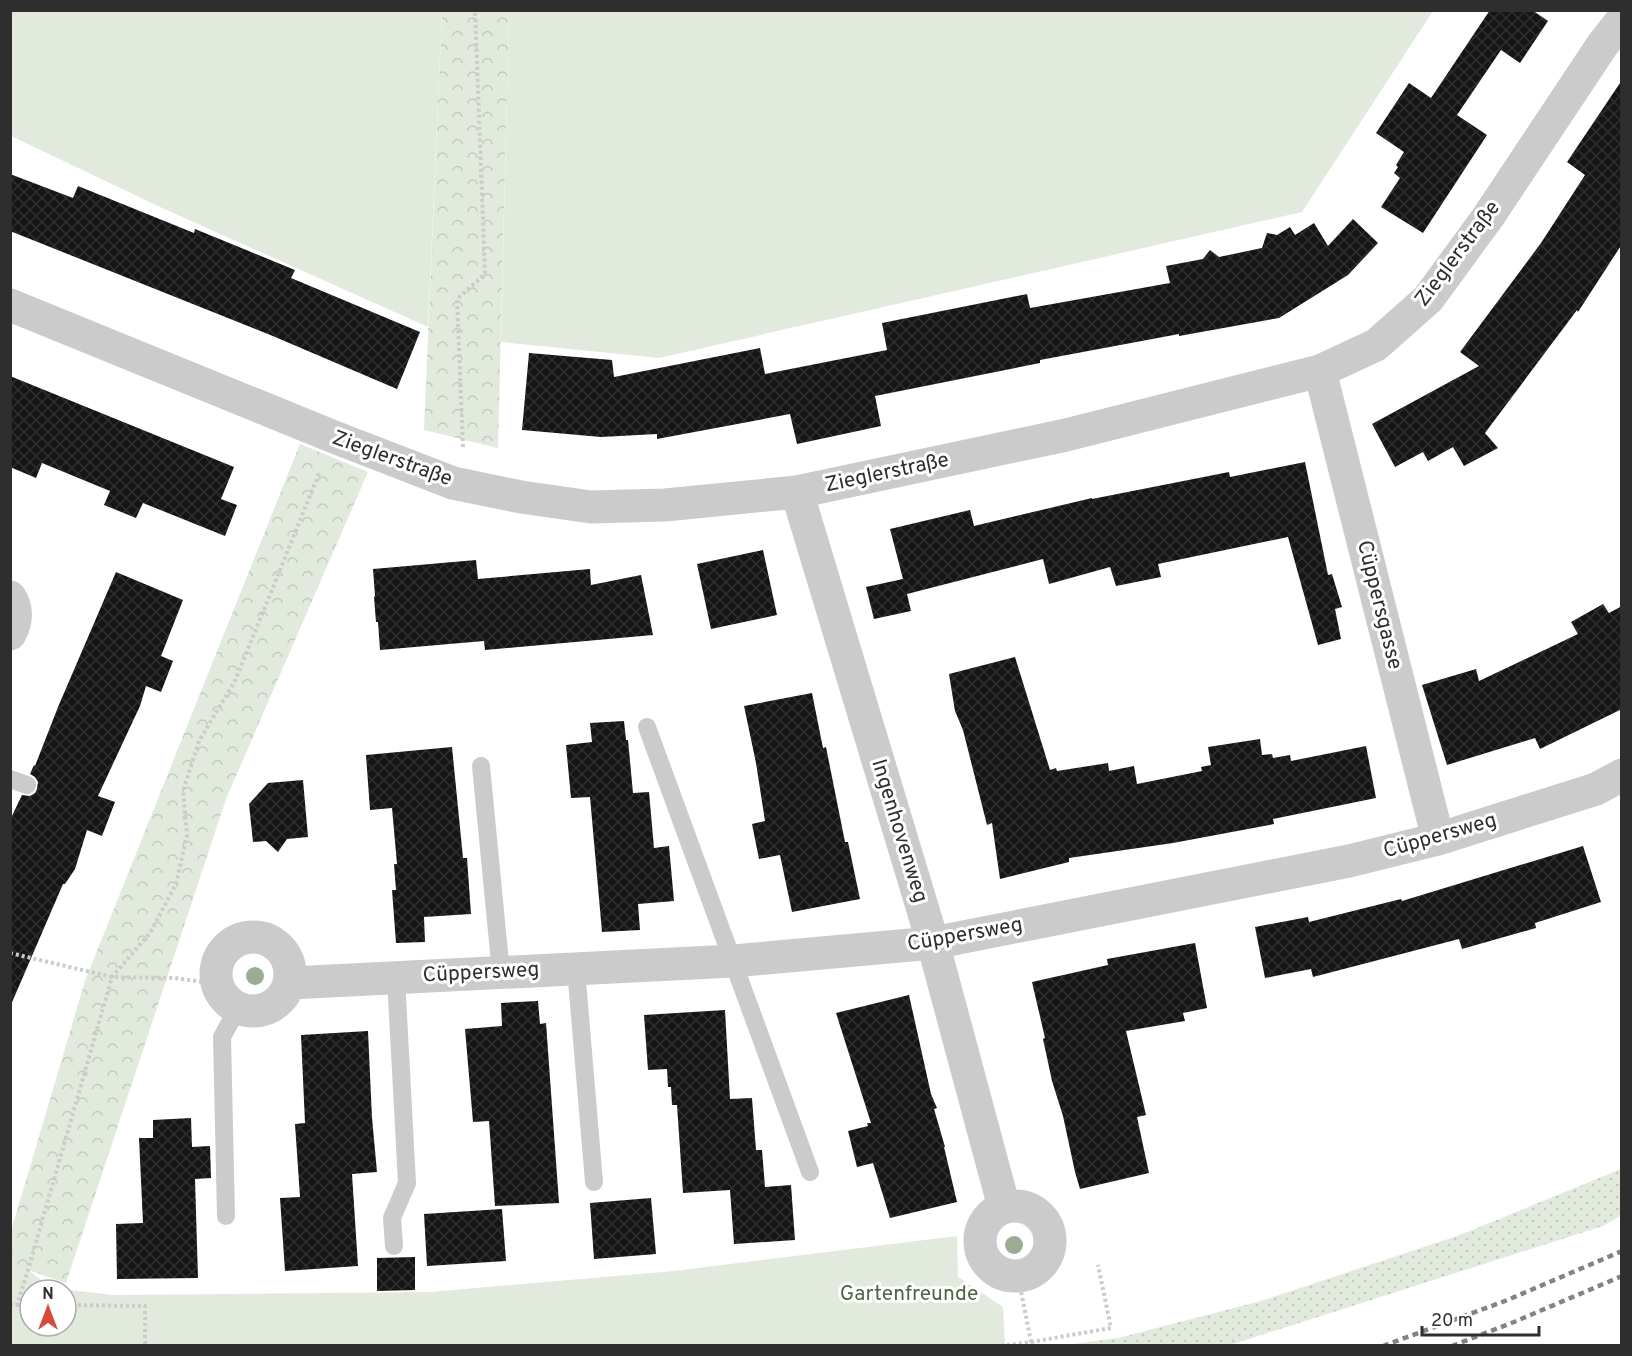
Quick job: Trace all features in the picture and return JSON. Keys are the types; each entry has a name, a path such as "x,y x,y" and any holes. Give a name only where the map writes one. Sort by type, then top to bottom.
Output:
{"street":[{"name":"Zieglerstraße","path":"10,305 453,483 521,497 591,507 666,505 797,492 1066,435 1320,371 1376,345 1428,299 1488,217 1603,44 1622,20"},
{"name":"Cüppersgasse","path":"1320,371 1438,838"},
{"name":"Ingenhovenweg","path":"797,492 933,943 1004,1208"},
{"path":"10,597 16,609 15,624 10,634"},
{"name":"Cüppersweg","path":"290,983 733,962 933,943 1349,861 1438,838 1596,789 1622,775"},
{"path":"265,938 279,947 287,958 291,970 290,983 282,998 267,1009 252,1011 238,1008 225,999 217,984 216,968 222,953 241,939 265,938"},
{"path":"1023,1206 1037,1213 1047,1224 1051,1237 1047,1257 1034,1272 1018,1276 1001,1274 989,1266 981,1251 982,1228 991,1215 1004,1208 1023,1206"}],"lane":[{"path":"647,727 810,1172"},
{"path":"481,766 501,972"},
{"path":"576,969 594,1182"},
{"path":"394,1246 392,1218 407,1184 396,978"},
{"path":"226,1216 222,1036 238,1008"}],"path":[{"path":"453,483 463,444 457,299 485,274 475,10"},
{"path":"10,1304 16,1305 112,977 150,933 176,884 187,835 183,791 199,741 235,681 334,437"},
{"path":"10,953 112,977 175,978 217,984"},
{"path":"1001,1346 1112,1328 1098,1265"},
{"path":"1018,1276 1031,1342"},
{"path":"78,1305 145,1306 145,1346"}],"green space":[{"path":"509,10 1433,11 1302,212 659,358 501,342"},
{"path":"10,11 442,11 428,327 160,207 11,136"},
{"path":"442,11 509,11 498,448 424,430"},
{"path":"300,444 368,472 226,799 68,1278 51,1278 28,1270 11,1276 11,1231 85,981"},
{"path":"1621,1169 1621,1216 1603,1226 1230,1345 1067,1345 1118,1338 1261,1301 1460,1235"},
{"name":"Gartenfreunde","path":"957,1236 958,1277 1003,1307 1005,1345 11,1345 11,1276 28,1270 39,1278 18,1278 18,1338 78,1338 78,1291 113,1295 430,1292 674,1271"}],"building":[{"path":"1490,10 1532,10 1548,21 1520,63 1501,50 1457,115 1487,135 1423,233 1381,207 1400,178 1394,173 1404,152 1376,133 1409,83 1431,98"},
{"path":"1622,80 1622,244 1578,312 1577,310 1485,433 1498,448 1464,466 1453,447 1428,461 1423,452 1395,467 1372,424 1479,366 1460,352 1541,243 1585,175 1567,162"},
{"path":"10,174 73,198 78,186 194,233 195,229 295,270 291,278 420,332 397,389 268,334 10,231"},
{"path":"1353,219 1378,243 1348,275 1279,318 1040,360 1040,363 875,396 881,426 797,444 790,414 657,439 657,434 601,437 522,430 529,353 612,360 614,377 760,348 765,374 887,350 882,323 1027,294 1030,308 1170,283 1166,266 1203,259 1210,250 1219,257 1262,248 1267,233 1277,235 1290,227 1295,235 1314,223 1328,246"},
{"path":"10,376 234,467 221,499 237,505 225,536 143,503 136,518 104,505 110,491 42,463 36,478 10,467"},
{"path":"1305,462 1328,575 1332,574 1342,607 1335,609 1341,639 1318,645 1288,537 1158,564 1161,577 1116,586 1110,567 1049,584 1043,559 907,594 911,611 874,619 866,587 903,579 890,529 970,510 974,526 1092,498 1229,472 1230,477"},
{"path":"763,550 777,615 711,629 697,564"},
{"path":"476,560 478,579 590,569 591,585 641,575 653,635 485,650 484,641 380,650 373,569"},
{"path":"116,572 183,600 161,656 173,661 161,692 146,686 140,706 98,796 115,802 102,836 87,830 75,869 63,884 10,1007 10,820 22,795 30,796 37,789 38,782 30,774"},
{"path":"1603,604 1609,613 1622,606 1622,709 1540,749 1535,738 1447,765 1422,685 1476,669 1479,681 1578,634 1571,622"},
{"path":"1015,657 1050,770 1056,768 1057,771 1108,763 1109,771 1134,766 1137,784 1202,771 1201,767 1211,765 1208,747 1260,739 1262,755 1272,754 1273,758 1290,755 1291,761 1366,746 1376,798 1273,819 1274,824 1173,843 1069,858 1069,862 1000,879 992,823 987,825 963,730 955,711 949,674"},
{"path":"812,693 860,899 792,912 780,855 759,859 752,824 765,821 744,706"},
{"path":"624,721 633,793 649,792 654,848 669,846 674,901 638,904 640,930 602,932 590,797 571,798 566,745 592,742 590,723"},
{"path":"452,747 463,858 467,858 471,914 424,917 425,942 396,943 392,890 396,890 394,864 397,864 392,808 370,810 366,755"},
{"path":"303,780 308,837 287,839 278,852 266,841 253,842 249,804 268,783"},
{"path":"1583,846 1601,902 1535,923 1536,928 1462,949 1459,939 1313,977 1311,969 1265,978 1255,927 1308,917 1309,922 1401,899 1402,901"},
{"path":"1195,943 1207,1008 1183,1013 1185,1021 1126,1031 1146,1115 1137,1117 1149,1173 1080,1189 1063,1116 1052,1081 1032,982 1108,965 1107,959"},
{"path":"909,995 957,1202 890,1218 873,1163 857,1167 848,1131 868,1126 867,1123 871,1123 836,1013"},
{"path":"538,1001 540,1024 546,1023 559,1203 495,1206 489,1121 473,1122 465,1029 502,1026 501,1003"},
{"path":"725,1010 730,1099 752,1098 756,1150 762,1150 765,1187 791,1185 795,1240 734,1244 730,1190 683,1193 677,1105 672,1105 667,1069 648,1070 644,1015"},
{"path":"368,1031 377,1172 352,1174 358,1266 285,1271 280,1198 300,1197 295,1124 305,1123 301,1035"},
{"path":"191,1118 192,1147 210,1146 211,1178 195,1179 198,1278 117,1279 116,1224 143,1223 139,1138 153,1138 153,1120"},
{"path":"651,1198 656,1254 594,1259 590,1203"},
{"path":"502,1209 506,1261 427,1266 424,1214"},
{"path":"415,1257 415,1290 377,1291 377,1258"}],"railway":[{"path":"1383,1346 1505,1301 1622,1251"},
{"path":"1452,1346 1622,1276"}]}
